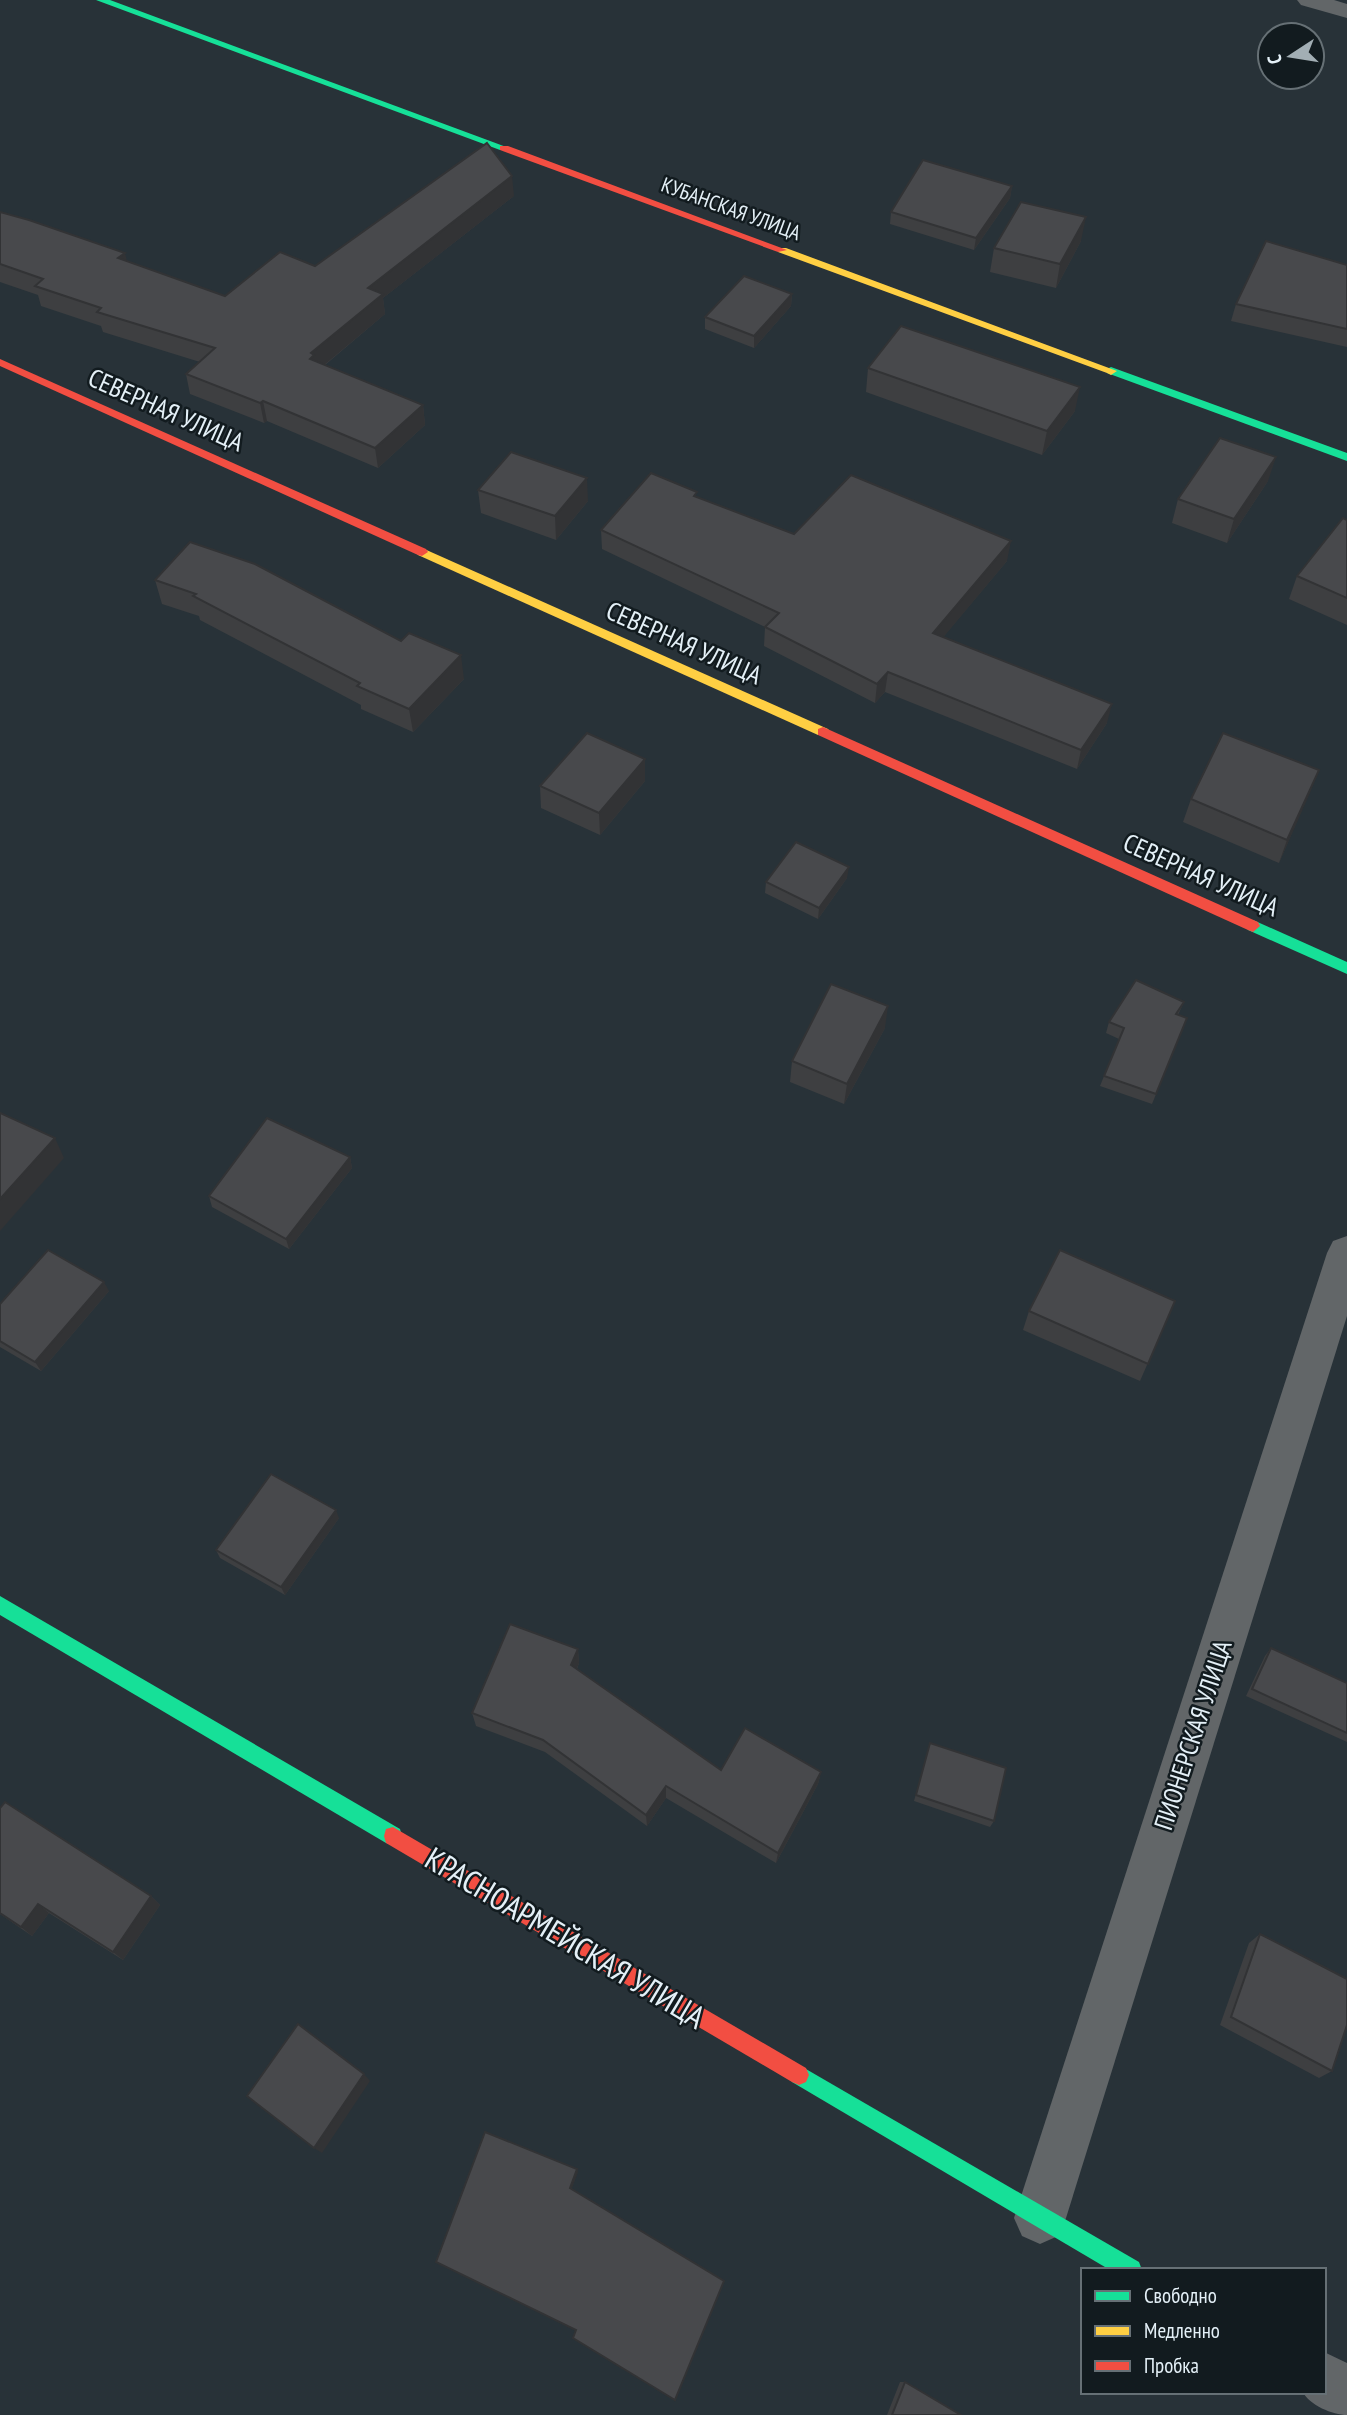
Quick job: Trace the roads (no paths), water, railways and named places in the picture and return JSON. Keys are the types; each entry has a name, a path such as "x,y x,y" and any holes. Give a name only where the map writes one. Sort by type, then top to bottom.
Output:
{"street":[{"name":"КУБАНСКАЯ УЛИЦА","path":"100,0 1347,457"},
{"path":"1309,0 1347,11"},
{"name":"СЕВЕРНАЯ УЛИЦА","path":"0,362 1347,968"},
{"name":"ПИОНЕРСКАЯ УЛИЦА","path":"1040,2218 1347,1253"},
{"name":"КРАСНОАРМЕЙСКАЯ УЛИЦА","path":"0,1605 1128,2268"},
{"path":"1326,2380 1347,2392"}]}
